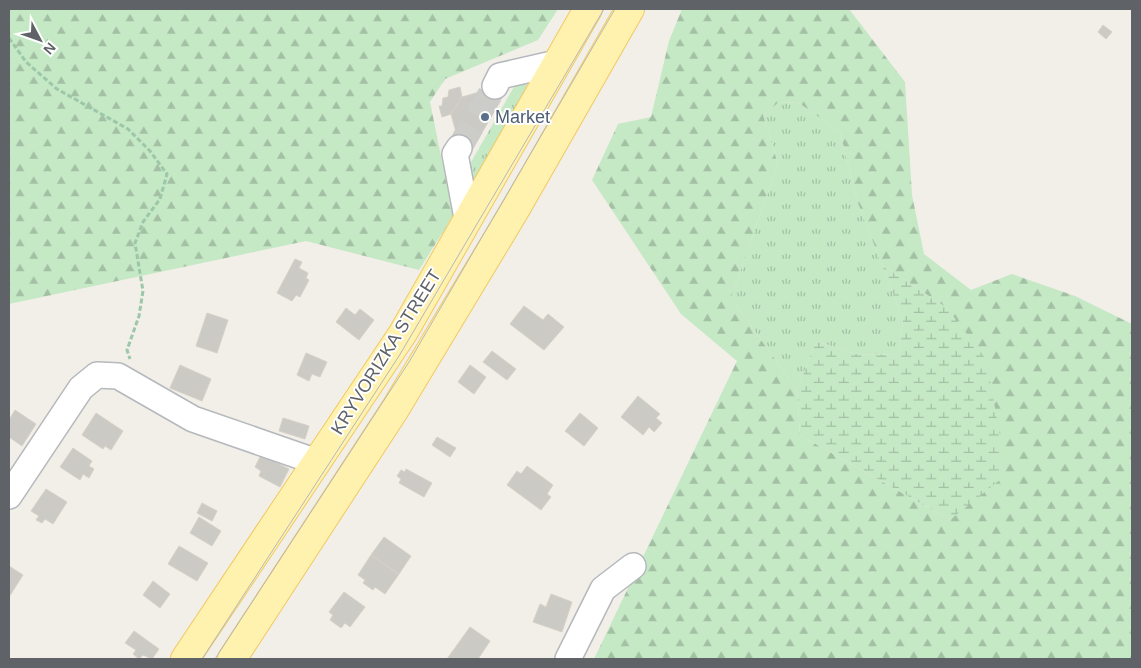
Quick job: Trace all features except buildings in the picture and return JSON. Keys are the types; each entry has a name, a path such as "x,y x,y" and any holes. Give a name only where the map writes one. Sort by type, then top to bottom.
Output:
{"main road":[{"name":"KRYVORIZKA STREET","path":"185,659 403,333 588,9"},
{"name":"KRYVORIZKA STREET","path":"232,659 395,409 515,210 630,9"}],"street":[{"path":"495,86 500,76 556,63"},
{"path":"459,148 455,154 467,218"},
{"path":"9,496 81,388 97,375 118,376 139,386 174,410 193,419 317,462"},
{"path":"568,659 603,589 633,566"}],"path":[{"path":"9,38 26,62 57,89 128,129 150,151 166,174 160,199 143,222 135,243 143,291 139,316 127,350 139,386"}],"green space":[{"path":"9,9 558,9 538,40 445,79 430,102 453,216 419,270 306,241 9,304"},
{"path":"682,9 849,9 905,82 912,195 924,254 971,290 1012,274 1075,296 1132,324 1132,659 594,659 737,361 681,314 592,180 618,124 651,117 669,41","holes":["779,102 799,103 840,132 858,203 882,265 947,308 950,520 800,435 797,390 731,298 778,164 763,115"]},
{"path":"526,80 527,91 479,175 467,182 466,171 515,85"},
{"path":"779,102 799,103 840,132 858,203 903,319 899,354 859,355 816,341 797,390 731,298 778,164 763,115"},
{"path":"882,265 947,308 986,359 1001,441 1001,479 950,520 800,435 797,390 816,341 859,355 899,354 903,319"}],"tunnel":[{"path":"459,148 495,86"}],"tram line":[{"path":"202,659 399,356 604,9"},
{"path":"215,659 409,362 615,9"}],"place":[{"name":"Market","path":"485,117"}]}
